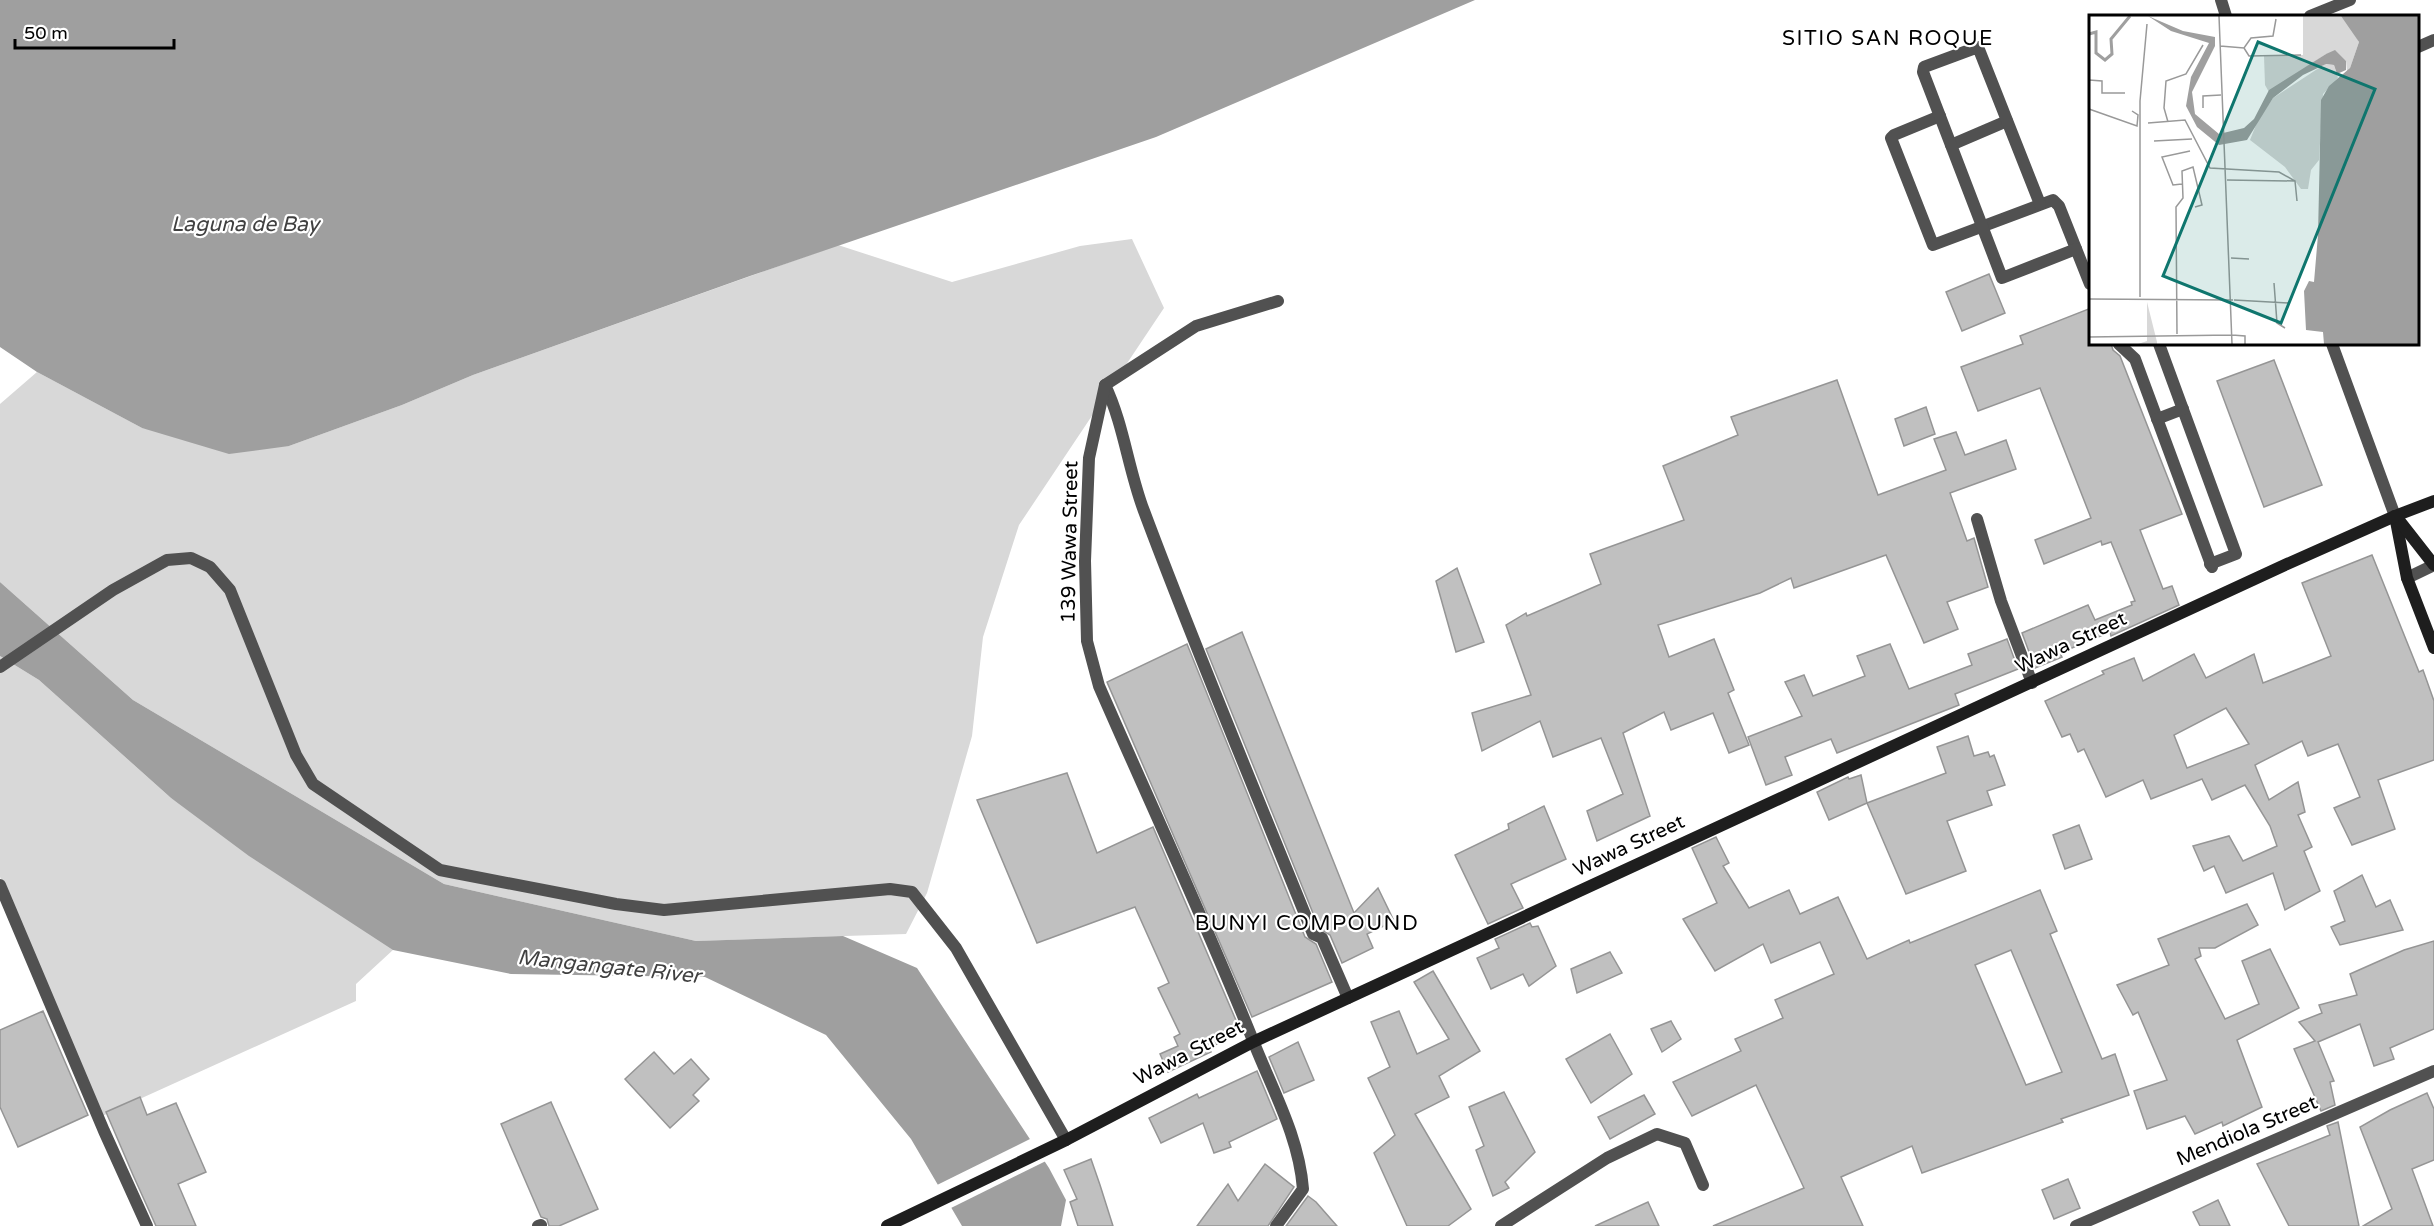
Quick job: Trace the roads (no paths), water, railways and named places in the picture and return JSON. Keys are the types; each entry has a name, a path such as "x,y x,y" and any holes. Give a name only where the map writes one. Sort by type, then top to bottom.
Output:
{"main road":[{"name":"Wawa Street","path":"887,1226 1066,1140 1253,1042 2395,516 2434,501"},
{"path":"2395,516 2434,565"},
{"path":"2395,516 2408,578 2434,648"}],"street":[{"path":"2221,0 2226,15"},
{"path":"2312,15 2350,0"},
{"path":"2419,47 2434,40"},
{"path":"2040,204 1978,47 1923,67 2002,278 2076,249"},
{"path":"1940,116 1891,138 1933,245 2053,200 2059,206 2089,279"},
{"path":"1951,145 2007,121"},
{"path":"1278,302 1196,326 1105,385 1116,408 1143,508 1200,652 1313,934 1322,938 1348,998"},
{"path":"2120,345 2135,359 2211,566 2236,554 2159,345"},
{"path":"2332,345 2395,516"},
{"name":"139 Wawa Street","path":"1105,385 1089,458 1084,561 1088,641 1099,686 1289,1124 1301,1167 1303,1190 1276,1226"},
{"path":"2157,418 2183,409"},
{"path":"1977,519 2001,601 2032,683"},
{"path":"0,667 113,590 167,560 191,558 210,567 230,590 296,755 314,784 440,870 616,904 663,910 890,889 912,892 956,948 1066,1140"},
{"path":"2408,578 2434,565"},
{"path":"0,885 104,1131 147,1226"},
{"name":"Mendiola Street","path":"2076,1226 2434,1071"},
{"path":"1501,1226 1607,1158 1657,1134 1685,1143 1703,1185"}],"water":[{"name":"Laguna de Bay","path":"0,0 1475,0 1156,137 750,276 473,375 402,405 289,446 229,454 142,428 37,372 0,347"},
{"name":"Mangangate River","path":"0,582 133,700 444,884 696,941 843,936 917,968 1049,1168 1066,1200 1061,1226 962,1226 911,1139 826,1035 705,977 511,974 393,950 249,856 171,798 39,680 0,656"}],"district":[{"name":"SITIO SAN ROQUE","path":"1888,38"},
{"name":"BUNYI COMPOUND","path":"1307,923"}]}
